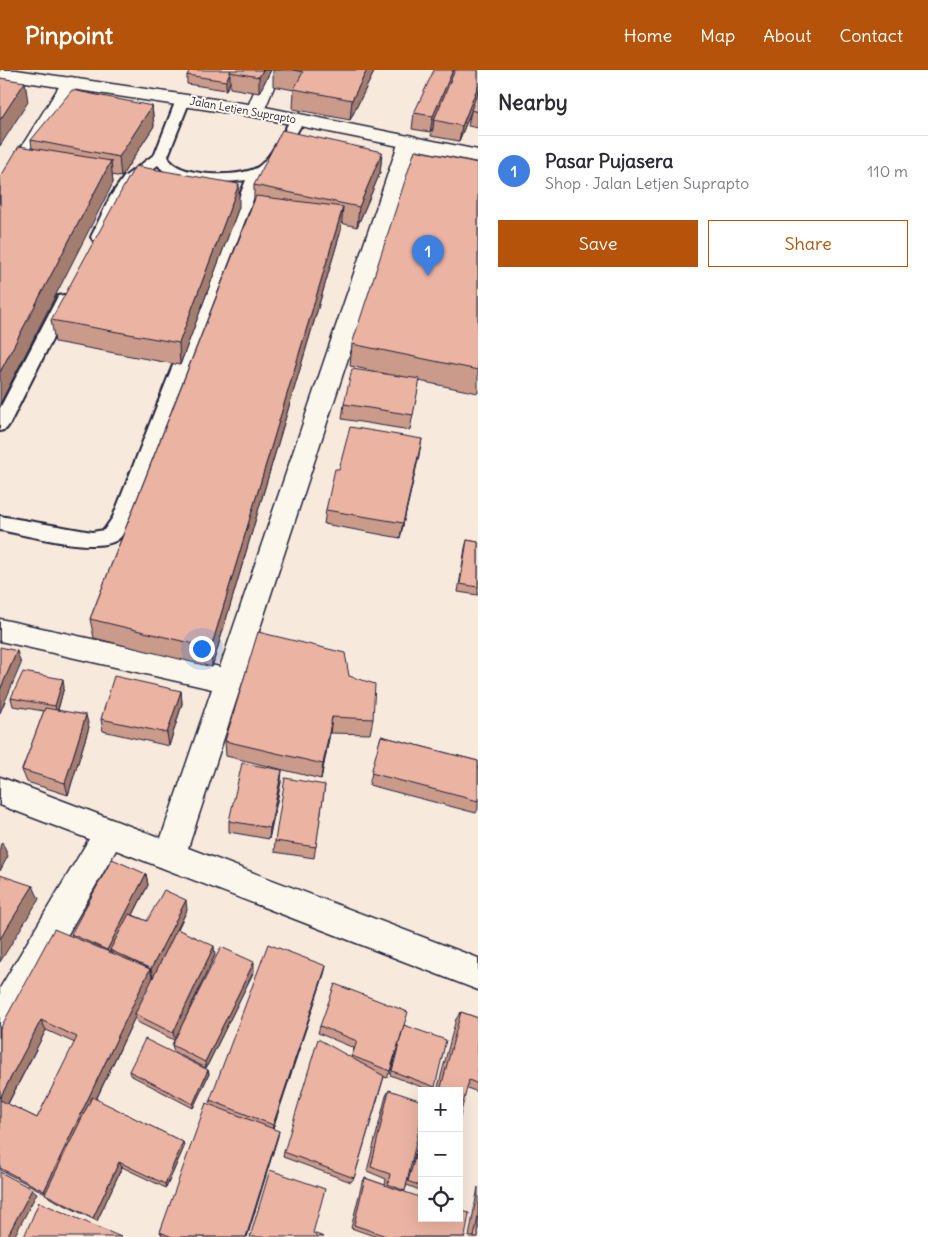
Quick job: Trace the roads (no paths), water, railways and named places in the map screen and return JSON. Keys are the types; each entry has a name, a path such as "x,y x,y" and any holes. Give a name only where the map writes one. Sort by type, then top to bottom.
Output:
{"street":[{"path":"255,111 272,70"},
{"name":"Jalan Letjen Suprapto","path":"2,72 255,111 478,156"},
{"path":"0,197 71,82"},
{"path":"170,856 410,141"},
{"path":"0,630 229,681"},
{"path":"0,791 478,974"},
{"path":"0,1020 109,833"}],"lane":[{"path":"91,250 118,197 129,180 161,156 183,100"},
{"path":"161,156 166,166 177,172 208,177 243,178 255,175 264,169 298,119"},
{"path":"0,523 92,540 104,539 114,533 125,510 255,175"},
{"path":"0,425 70,290"}],"place":[{"name":"Pasar Pujasera","path":"428,276"}]}
